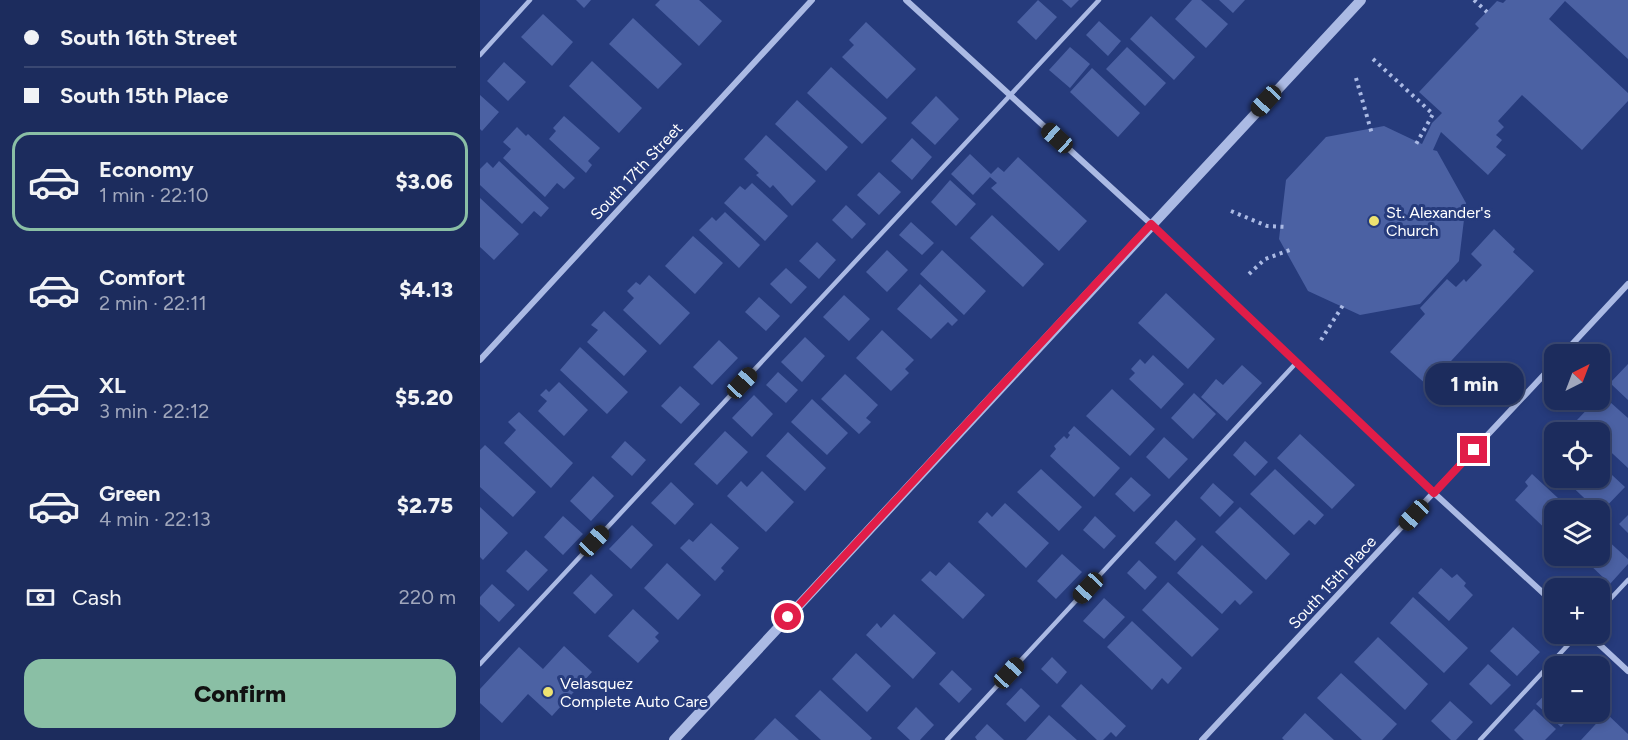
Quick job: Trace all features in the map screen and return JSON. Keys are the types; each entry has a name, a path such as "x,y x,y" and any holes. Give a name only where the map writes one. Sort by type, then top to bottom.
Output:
{"street":[{"name":"South 17th Street","path":"480,360 812,0"},
{"path":"906,0 1151,224 1434,493 1544,594"},
{"path":"674,740 1361,0"},
{"path":"1572,344 1628,284"},
{"name":"South 15th Place","path":"1202,740 1544,375"},
{"path":"1599,644 1628,671"}],"lane":[{"path":"480,55 530,0"},
{"path":"480,664 1099,0"},
{"path":"947,740 1297,363"},
{"path":"1610,599 1628,580"},
{"path":"1480,740 1568,644"}],"path":[{"path":"1474,0 1487,12"},
{"path":"1373,59 1433,114 1414,146"},
{"path":"1356,78 1372,134"},
{"path":"1231,211 1267,226 1287,227"},
{"path":"1249,274 1265,259 1290,250"},
{"path":"1322,340 1345,302"}],"building":[{"path":"576,0 591,0 584,8"},
{"path":"660,0 699,0 722,21 699,46 655,5"},
{"path":"1038,0 1057,17 1036,40 1017,22"},
{"path":"1062,0 1079,0 1071,8"},
{"path":"1192,0 1201,0 1228,24 1206,48 1175,19"},
{"path":"1219,0 1245,0 1233,13"},
{"path":"1506,0 1628,0 1628,59 1565,1 1549,19 1628,93 1628,101 1582,150 1522,95 1498,121 1504,127 1496,135 1502,140 1496,147 1506,155 1488,175 1441,132 1433,150 1437,151 1466,203 1459,261 1420,304 1360,315 1308,291 1279,239 1286,180 1326,137 1384,126 1422,144 1432,123 1442,113 1419,92 1479,28 1475,24 1497,1 1503,3"},
{"path":"543,14 573,42 552,66 521,37"},
{"path":"1151,16 1195,57 1174,80 1130,39"},
{"path":"633,18 682,64 658,89 609,44"},
{"path":"1099,21 1121,41 1108,56 1086,35"},
{"path":"866,22 916,69 887,99 842,57 854,45 849,40"},
{"path":"1070,47 1090,64 1070,88 1049,70"},
{"path":"1127,47 1166,83 1145,106 1106,69"},
{"path":"592,61 642,108 619,133 569,86"},
{"path":"504,62 526,82 508,101 487,81"},
{"path":"831,67 887,118 862,144 807,93"},
{"path":"1092,68 1140,113 1118,137 1070,92"},
{"path":"480,95 499,112 482,131 480,129"},
{"path":"936,96 959,119 935,145 911,123"},
{"path":"797,100 848,147 826,171 775,124"},
{"path":"564,116 600,148 588,161 592,165 586,173 549,139 556,131 553,128"},
{"path":"517,127 526,136 528,134 575,178 564,189 557,183 545,197 503,158 511,149 503,142"},
{"path":"766,135 816,181 792,206 773,185 770,188 756,175 759,173 744,159"},
{"path":"912,138 932,157 912,180 891,161"},
{"path":"970,154 991,174 998,167 1004,172 1018,157 1087,221 1059,251 991,188 997,183 990,177 973,195 951,174"},
{"path":"499,161 549,208 541,217 534,211 522,224 480,185 480,169 487,162 493,168"},
{"path":"879,172 901,192 879,215 857,195"},
{"path":"950,180 976,204 956,226 931,202"},
{"path":"752,183 788,216 765,241 724,203 740,186 745,190"},
{"path":"480,198 519,234 494,260 480,247"},
{"path":"846,205 866,224 852,239 832,220"},
{"path":"725,212 760,245 739,268 699,230 712,217 716,221"},
{"path":"992,215 1044,264 1023,287 970,238"},
{"path":"911,222 934,243 922,255 899,235"},
{"path":"1494,229 1515,249 1513,252 1534,271 1428,386 1390,352 1425,314 1420,308 1447,279 1456,287 1464,279 1466,282 1482,265 1471,254"},
{"path":"693,236 723,263 695,294 665,266"},
{"path":"817,242 836,260 819,279 799,261"},
{"path":"887,250 908,270 887,292 866,272"},
{"path":"942,250 986,291 964,315 920,274"},
{"path":"786,268 807,287 791,304 770,284"},
{"path":"649,275 690,313 660,345 623,310 634,298 627,291 636,282 640,285"},
{"path":"920,284 958,320 952,326 948,322 931,339 897,309"},
{"path":"1166,293 1215,339 1188,369 1138,323"},
{"path":"844,295 870,319 849,341 823,317"},
{"path":"759,297 780,316 766,331 745,312"},
{"path":"604,311 647,351 624,376 587,342 598,330 591,325"},
{"path":"882,330 914,360 905,369 909,373 891,391 856,358"},
{"path":"805,337 825,356 802,382 781,362"},
{"path":"719,340 738,358 712,385 693,367"},
{"path":"580,347 628,392 607,414 560,370"},
{"path":"1153,355 1184,384 1161,409 1129,379 1135,373 1131,369 1140,359 1145,364"},
{"path":"1628,364 1628,400 1610,383"},
{"path":"1242,365 1262,383 1227,421 1201,397 1216,379 1223,385"},
{"path":"778,372 798,390 786,403 766,385"},
{"path":"845,374 878,405 866,418 871,422 859,434 821,399"},
{"path":"559,382 588,410 564,436 538,411 547,401 540,395 546,389 549,392"},
{"path":"680,386 700,404 681,424 661,406"},
{"path":"1112,389 1155,429 1130,456 1086,416"},
{"path":"1194,393 1216,414 1193,439 1171,418"},
{"path":"754,395 773,414 752,437 732,418"},
{"path":"812,399 848,433 827,455 791,422"},
{"path":"1610,402 1628,418 1628,468 1610,451 1610,422 1579,422 1577,420 1587,410 1610,410"},
{"path":"519,412 573,463 551,488 504,443 516,430 508,422"},
{"path":"1074,426 1120,468 1094,497 1050,456 1056,449 1054,446 1064,436 1067,439 1070,435 1068,433"},
{"path":"725,431 748,452 717,485 694,464"},
{"path":"788,432 826,468 805,491 766,456"},
{"path":"1300,434 1355,485 1332,509 1277,458"},
{"path":"1164,437 1188,459 1169,479 1146,457"},
{"path":"625,441 646,460 632,476 611,457"},
{"path":"1245,441 1268,462 1255,476 1233,455"},
{"path":"485,445 536,492 513,517 480,487 480,450"},
{"path":"1041,469 1082,507 1059,531 1017,492"},
{"path":"1275,469 1324,515 1315,525 1309,520 1294,535 1250,494"},
{"path":"762,471 794,502 766,532 727,496 741,481 747,487"},
{"path":"1610,473 1625,487 1610,503 1610,500 1586,500 1574,488 1610,488"},
{"path":"1532,474 1544,485 1544,488 1547,488 1560,500 1544,500 1544,528 1515,500 1528,486 1525,482"},
{"path":"593,476 614,496 591,521 570,501"},
{"path":"1131,477 1151,495 1134,512 1115,494"},
{"path":"671,482 694,504 675,525 651,503"},
{"path":"1213,483 1234,502 1220,517 1200,498"},
{"path":"1005,503 1049,543 1026,568 978,522 987,512 992,517"},
{"path":"480,507 508,533 483,560 480,557"},
{"path":"1240,507 1290,554 1266,580 1215,532"},
{"path":"1628,515 1628,533 1619,524"},
{"path":"563,516 583,534 563,555 544,537"},
{"path":"1095,516 1116,536 1104,549 1083,530"},
{"path":"1176,520 1196,539 1175,561 1155,543"},
{"path":"711,523 739,548 721,568 724,571 715,581 680,548 689,539 693,542"},
{"path":"632,525 653,545 631,569 609,549"},
{"path":"1610,543 1628,559 1628,564 1610,584 1610,578 1604,578 1591,566 1610,566"},
{"path":"1202,545 1253,592 1240,605 1235,600 1222,614 1177,573"},
{"path":"526,550 548,570 528,591 506,571"},
{"path":"1062,554 1082,572 1056,599 1037,581"},
{"path":"1139,560 1157,577 1145,590 1127,573"},
{"path":"949,562 985,595 963,619 921,580 930,571 936,576"},
{"path":"667,563 701,595 678,620 644,588"},
{"path":"1441,568 1452,578 1457,574 1473,595 1449,621 1418,593"},
{"path":"591,574 613,595 595,614 573,593"},
{"path":"1168,582 1219,629 1192,657 1142,610"},
{"path":"492,584 515,605 499,622 480,604 480,597"},
{"path":"1413,597 1468,648 1444,673 1390,623"},
{"path":"1104,598 1125,617 1104,639 1083,621"},
{"path":"633,609 659,633 655,637 659,641 638,663 608,636"},
{"path":"894,614 936,653 913,679 866,635 877,623 881,628"},
{"path":"1132,621 1182,668 1168,684 1162,678 1152,690 1107,647"},
{"path":"1513,627 1540,652 1517,676 1490,651"},
{"path":"1378,637 1428,684 1405,710 1354,662"},
{"path":"564,646 592,672 552,716 528,694 502,723 480,703 480,689 519,647 543,669"},
{"path":"856,653 891,686 867,712 832,679"},
{"path":"1052,657 1067,672 1057,684 1041,669"},
{"path":"1488,664 1511,685 1491,705 1469,684"},
{"path":"952,670 972,689 959,703 939,684"},
{"path":"1341,673 1397,724 1382,740 1362,740 1317,698"},
{"path":"1081,684 1126,726 1116,737 1111,732 1103,740 1097,740 1061,706"},
{"path":"1021,688 1040,706 1025,722 1006,704"},
{"path":"820,690 872,738 870,740 821,740 795,716"},
{"path":"1544,696 1544,711 1536,704"},
{"path":"1450,701 1473,722 1456,740 1451,740 1431,721"},
{"path":"916,707 934,725 920,740 910,740 897,728"},
{"path":"1534,709 1544,718 1544,722 1548,722 1556,729 1545,740 1524,740 1514,730"},
{"path":"1305,713 1334,740 1284,740 1282,738"},
{"path":"1049,715 1077,740 1026,740"},
{"path":"1610,717 1628,734 1628,740 1581,740 1598,722 1610,722"},
{"path":"775,718 799,740 754,740"},
{"path":"1556,722 1566,722 1561,727"},
{"path":"987,724 1004,740 977,740 975,737"}],"place":[{"name":"St. Alexander's Church","path":"1374,221"},
{"name":"Velasquez Complete Auto Care","path":"548,692"}],"route":[{"path":"788,617 1151,224 1434,493 1474,450"}]}
